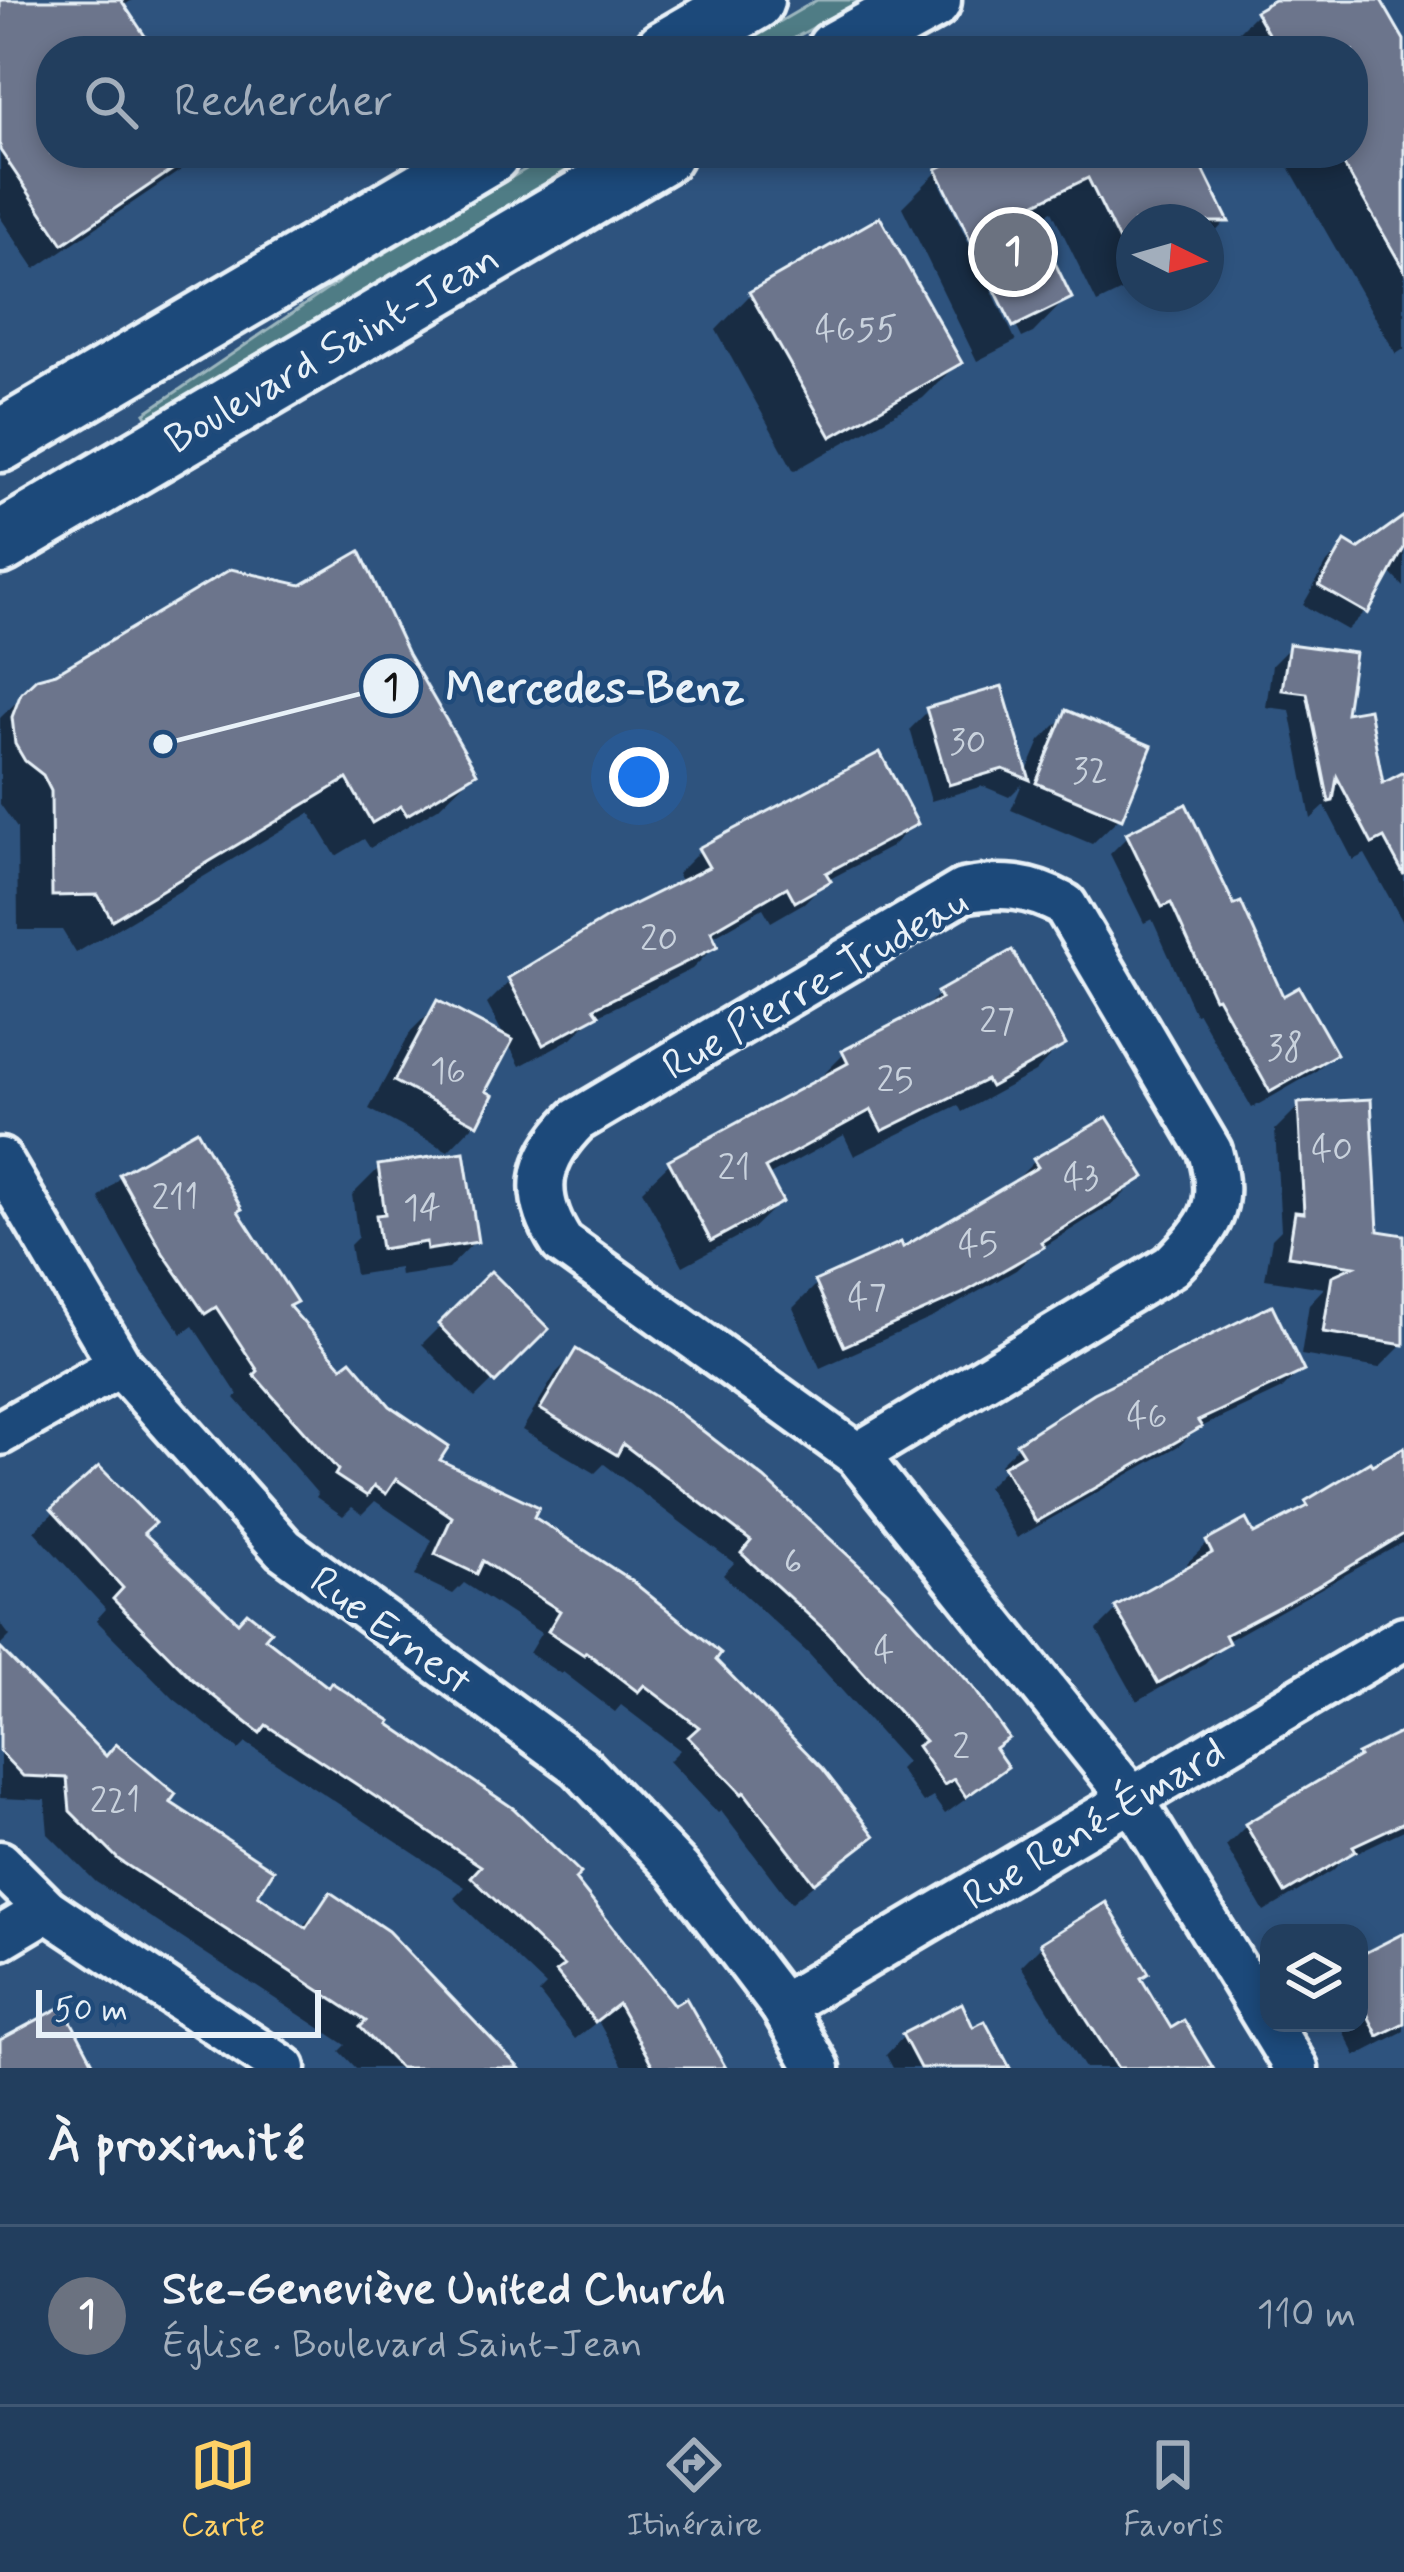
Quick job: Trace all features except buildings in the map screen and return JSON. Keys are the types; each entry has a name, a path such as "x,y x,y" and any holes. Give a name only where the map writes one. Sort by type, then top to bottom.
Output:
{"main road":[{"path":"690,36 753,0"},
{"path":"864,36 930,0"},
{"name":"Boulevard Saint-Jean","path":"0,441 464,168"},
{"name":"Boulevard Saint-Jean","path":"0,543 637,168"}],"street":[{"name":"Rue Pierre-Trudeau","path":"857,1455 1172,1266 1209,1226 1220,1186 1210,1151 1065,904 1033,888 996,884 963,891 577,1120 554,1143 542,1178 543,1214 562,1243 857,1455 1132,1799 1296,2068"},
{"name":"Rue Ernest","path":"0,1160 120,1365 284,1550 580,1766 679,1870 782,2006 818,2068"},
{"path":"0,1433 120,1365"},
{"name":"Rue René-Émard","path":"782,2006 1404,1638"},
{"path":"0,1863 46,1910 284,2068"},
{"path":"0,1938 46,1910"}],"green space":[{"path":"817,0 863,0 798,36 755,36"},
{"path":"528,168 571,168 148,418 145,413 353,272"}],"place":[{"name":"Ste-Geneviève United Church","path":"1013,252"},
{"name":"Mercedes-Benz","path":"163,744"}]}
